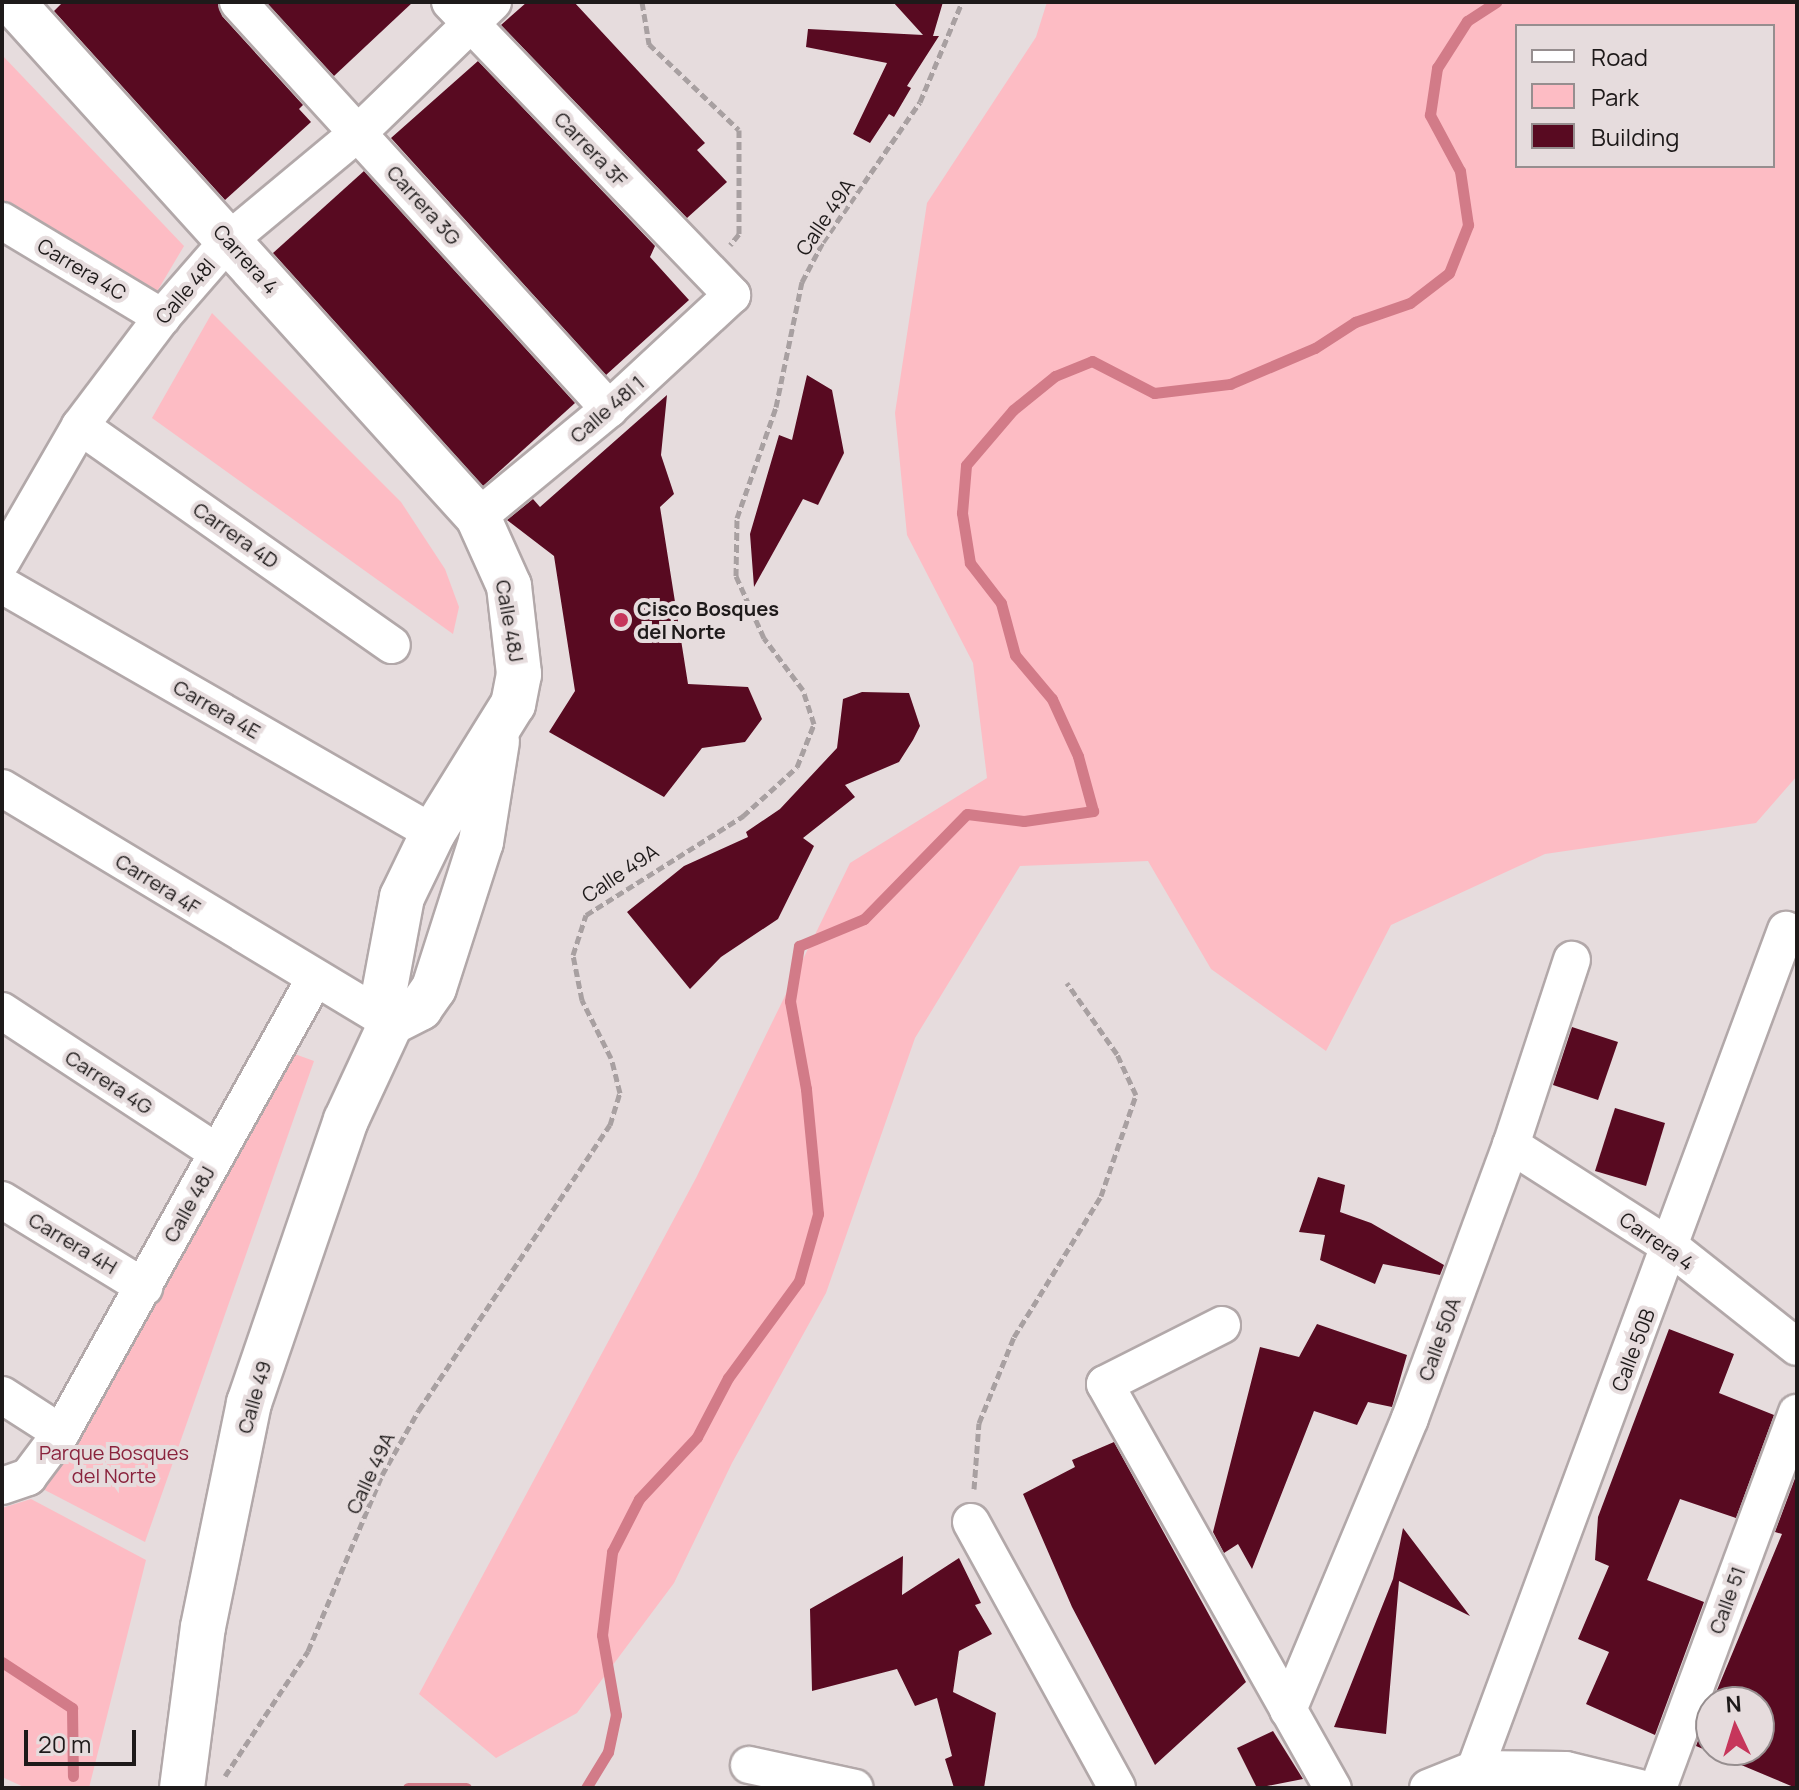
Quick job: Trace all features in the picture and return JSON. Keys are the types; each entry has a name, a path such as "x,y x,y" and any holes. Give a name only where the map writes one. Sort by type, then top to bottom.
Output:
{"main road":[{"name":"Carrera 4","path":"12,2 478,517"},
{"name":"Calle 48J","path":"478,517 509,586 517,634 519,674 513,704 499,726 433,833 394,924 384,993 391,1023 420,1008 434,988 459,922 487,815 499,726"},
{"name":"Calle 49","path":"182,1788 203,1627 249,1403 346,1120 391,1023"}],"street":[{"name":"Carrera 3G","path":"238,2 609,409"},
{"name":"Calle 48I","path":"2,561 80,426 162,317 229,240 358,133 471,9"},
{"name":"Carrera 3F","path":"471,9 732,295"},
{"name":"Carrera 4C","path":"2,221 162,317"},
{"name":"Calle 48I 1","path":"478,517 609,409 732,295"},
{"name":"Carrera 4D","path":"80,426 392,645"},
{"name":"Carrera 4E","path":"2,585 433,833"},
{"name":"Carrera 4F","path":"2,788 314,980"},
{"name":"Calle 50B","path":"1475,1769 1672,1248 1786,930"},
{"name":"Calle 50A","path":"1288,1710 1410,1418 1511,1145 1572,960"},
{"path":"314,980 391,1023"},
{"name":"Calle 48J","path":"2,1486 28,1477 61,1433 314,980"},
{"name":"Carrera 4G","path":"2,1011 217,1152"},
{"name":"Carrera 4","path":"1511,1145 1672,1248 1797,1347"},
{"name":"Carrera 4H","path":"2,1200 144,1287"},
{"path":"1222,1325 1105,1384 1333,1788"},
{"path":"2,1395 61,1433"},
{"name":"Calle 51","path":"1658,1788 1797,1413"},
{"path":"971,1522 1117,1788"},
{"path":"749,1765 855,1788"},
{"path":"1428,1788 1475,1769 1566,1770 1640,1788"}],"path":[{"path":"642,2 649,44 739,130 739,234 708,269"},
{"name":"Calle 49A","path":"214,1788 239,1759 308,1651 382,1475 419,1410 610,1125 620,1093 611,1058 582,1000 573,955 586,915 743,816 797,767 814,724 803,690 764,638 736,576 737,518 776,407 802,282 823,242 920,102 962,2"},
{"path":"971,1522 979,1423 1014,1337 1101,1196 1136,1095 1117,1054 1067,983"}],"green space":[{"path":"1047,2 1797,2 1797,776 1756,823 1545,854 1391,925 1326,1051 1211,969 1148,861 1020,866 915,1038 826,1293 732,1463 674,1583 577,1713 496,1758 419,1694 696,1178 850,863 987,778 973,663 907,535 895,413 927,203 1036,37"},
{"path":"2,55 184,246 152,300 2,208"},
{"path":"212,313 401,502 445,569 459,607 453,634 152,418"},
{"name":"Parque Bosques del Norte","path":"292,1053 314,1061 145,1542 39,1487"},
{"path":"31,1499 146,1560 89,1788 26,1788 2,1777 2,1508"}],"building":[{"path":"63,2 218,2 222,16 303,105 299,109 311,122 225,200 54,11"},
{"path":"266,2 413,2 334,76"},
{"path":"527,2 574,2 705,143 697,150 727,182 687,218 501,25"},
{"path":"893,2 943,2 933,36 939,36 907,86 911,88 894,117 889,114 870,143 853,134 887,63 806,47 808,29 923,35"},
{"path":"478,61 655,246 650,257 689,300 606,375 391,138"},
{"path":"364,171 575,403 483,486 273,253"},
{"path":"807,375 832,390 844,453 818,505 803,499 754,587 750,534 779,435 792,440"},
{"name":"Cisco Bosques del Norte","path":"667,395 661,455 674,494 660,507 688,684 748,687 762,719 745,742 702,748 664,797 549,732 575,691 554,556 507,520 533,499 540,507"},
{"path":"862,692 909,693 920,726 913,740 899,762 845,785 855,797 803,838 814,846 778,919 721,957 690,989 627,912 684,866 748,837 746,832 780,809 837,748 843,699"},
{"path":"1572,1027 1618,1042 1598,1100 1553,1085"},
{"path":"1615,1108 1665,1123 1646,1186 1595,1171"},
{"path":"1318,1177 1345,1185 1340,1212 1371,1223 1444,1265 1440,1275 1383,1264 1375,1284 1320,1260 1325,1235 1299,1232"},
{"path":"1317,1324 1407,1355 1392,1407 1368,1402 1357,1425 1314,1411 1252,1569 1238,1544 1224,1553 1213,1532 1260,1347 1299,1357"},
{"path":"1669,1329 1734,1354 1719,1393 1774,1415 1736,1518 1680,1499 1647,1580 1704,1602 1655,1735 1586,1704 1609,1652 1578,1639 1609,1566 1595,1560 1598,1517"},
{"path":"1114,1442 1246,1682 1155,1765 1072,1607 1023,1494 1075,1467 1072,1460"},
{"path":"1797,1473 1797,1788 1744,1766 1775,1766 1775,1686 1719,1686 1782,1534 1775,1532"},
{"path":"1403,1528 1470,1616 1399,1581 1386,1734 1334,1727 1393,1579"},
{"path":"903,1556 902,1595 959,1558 981,1603 975,1605 992,1634 959,1651 953,1692 996,1713 984,1788 954,1788 945,1759 952,1756 937,1698 915,1706 897,1669 812,1691 810,1609"},
{"path":"1273,1731 1303,1779 1257,1788 1237,1748"}],"waterway":[{"path":"586,1788 608,1752 616,1715 602,1635 612,1552 639,1499 697,1437 728,1378 799,1281 818,1214 806,1089 790,1001 799,946 864,919 967,814 1024,821 1093,811 1078,756 1052,699 1015,655 1001,603 970,563 962,513 966,465 1013,410 1055,376 1092,361 1154,393 1230,384 1315,348 1355,322 1410,303 1449,273 1468,225 1460,171 1430,115 1437,68 1467,21 1496,2"},
{"path":"2,1662 72,1708 73,1776"},
{"path":"408,1788 466,1788"}],"place":[{"name":"Cisco Bosques del Norte","path":"621,620"}]}
